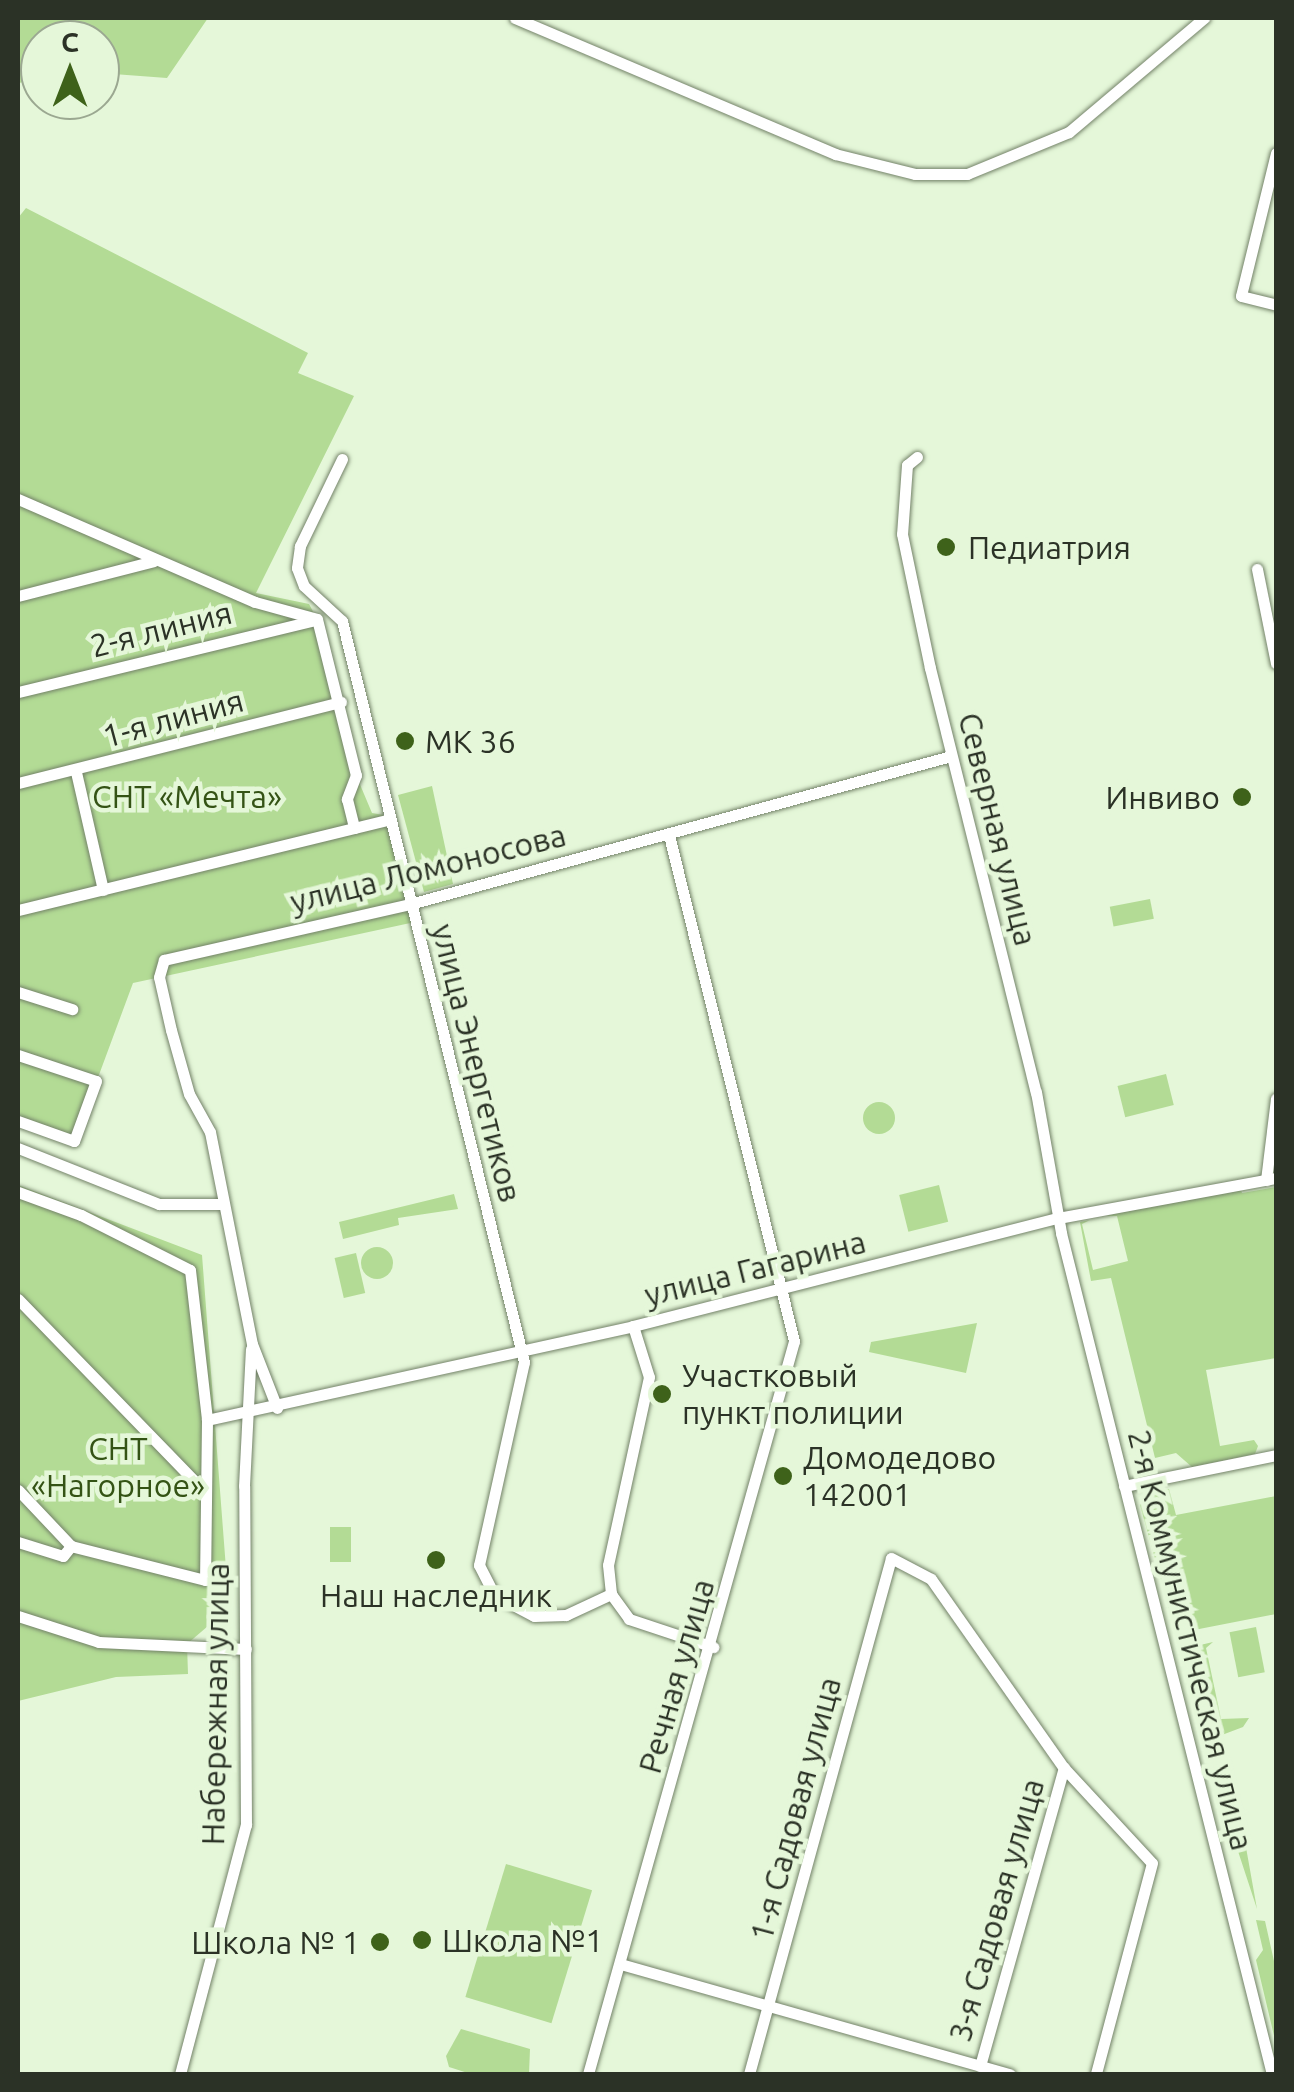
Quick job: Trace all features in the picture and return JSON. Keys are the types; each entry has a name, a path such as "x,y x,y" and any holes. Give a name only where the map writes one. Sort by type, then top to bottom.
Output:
{"street":[{"path":"515,18 836,154 915,174 967,174 1069,132 1204,18"},
{"path":"1273,159 1241,296 1276,304"},
{"name":"Северная улица","path":"917,457 906,464 902,534 951,756 1036,1092 1058,1218"},
{"name":"улица Энергетиков","path":"342,459 300,546 297,568 304,586 342,622 387,820 522,1352 516,1419 478,1566 494,1595 534,1616 566,1615 611,1594"},
{"path":"18,499 254,602 318,619 342,702 356,775 347,799 354,828"},
{"path":"18,596 154,560"},
{"path":"1257,568 1276,663"},
{"name":"2-я линия","path":"18,692 318,619"},
{"name":"1-я линия","path":"18,783 76,772 342,702"},
{"name":"улица Ломоносова","path":"222,1204 210,1132 189,1094 159,967 174,957 410,904 951,756"},
{"path":"76,772 103,890"},
{"path":"18,910 387,820"},
{"name":"Речная улица","path":"588,2074 624,1965 793,1347 670,835"},
{"path":"18,992 72,1009"},
{"path":"18,1055 96,1082 65,1166"},
{"path":"1271,1179 1276,1100"},
{"path":"18,1121 74,1141"},
{"path":"18,1148 160,1204 222,1204"},
{"name":"улица Гагарина","path":"206,1420 248,1415 633,1326 1058,1218 1271,1179"},
{"path":"18,1192 81,1214 190,1270 206,1420 204,1580 71,1546 18,1490"},
{"name":"Набережная улица","path":"222,1204 252,1344 277,1408"},
{"name":"2-я Коммунистическая улица","path":"1058,1218 1272,2074"},
{"path":"18,1299 206,1494"},
{"path":"633,1326 649,1377 608,1566 611,1594 628,1620 713,1646"},
{"name":"Набережная улица","path":"180,2074 245,1836 248,1385 252,1344"},
{"path":"248,1385 258,1379 269,1382"},
{"path":"1124,1486 1276,1455"},
{"path":"18,1542 62,1556 71,1546"},
{"name":"1-я Садовая улица","path":"749,2074 891,1558 931,1578 1064,1768"},
{"path":"18,1616 99,1642 246,1649"},
{"path":"1064,1768 1152,1863 1096,2074"},
{"name":"3-я Садовая улица","path":"980,2066 1064,1768"},
{"path":"624,1965 1010,2074"}],"green space":[{"path":"18,18 208,18 167,78 120,74 120,20 20,20 18,83"},
{"name":"СНТ «Мечта»","path":"26,208 308,353 298,373 354,396 256,593 309,604 317,619 356,775 372,813 389,816 415,922 133,983 73,1145 18,1125 18,218"},
{"path":"432,786 453,884 424,892 398,795"},
{"path":"1150,899 1154,919 1114,926 1110,907"},
{"path":"1166,1074 1174,1105 1125,1117 1117,1086"},
{"path":"879,1102 890,1107 895,1118 890,1129 879,1134 868,1129 863,1118 868,1107"},
{"name":"СНТ «Нагорное»","path":"18,1185 202,1255 229,1608 187,1644 188,1674 116,1677 18,1701"},
{"path":"939,1185 948,1222 908,1232 899,1195"},
{"path":"1239,1185 1242,1193 1276,1187 1276,1358 1206,1370 1220,1446 1254,1440 1258,1446 1255,1454 1192,1467 1176,1453 1155,1458 1111,1278 1091,1281 1080,1222 1090,1220 1082,1224 1093,1270 1128,1261 1117,1216 1105,1216"},
{"path":"454,1194 458,1209 398,1218 399,1225 343,1239 339,1222"},
{"path":"377,1247 388,1252 393,1263 388,1274 377,1279 366,1274 361,1263 366,1252"},
{"path":"356,1253 365,1293 344,1298 335,1258"},
{"path":"977,1323 966,1373 869,1352 871,1342"},
{"path":"1169,1489 1176,1515 1276,1496 1276,1614 1194,1630 1184,1603 1170,1607 1175,1630 1140,1505 1148,1494"},
{"path":"330,1527 351,1527 351,1562 330,1562"},
{"path":"1256,1627 1265,1672 1238,1677 1229,1632"},
{"path":"1213,1642 1206,1648 1221,1719 1249,1718 1243,1727 1206,1741 1204,1733 1216,1729 1196,1646"},
{"path":"1233,1820 1242,1825 1257,1909 1234,1839 1222,1835 1223,1822"},
{"path":"506,1864 592,1890 551,2023 465,1997"},
{"path":"1256,1920 1265,1921 1276,1970 1276,2044 1256,1960 1263,1950"},
{"path":"461,2029 530,2049 529,2074 471,2074 449,2067 446,2056"}],"place":[{"name":"Педиатрия","path":"946,547"},
{"name":"МК 36","path":"405,741"},
{"name":"Инвиво","path":"1242,797"},
{"name":"Участковый пункт полиции","path":"662,1394"},
{"name":"Домодедово 142001","path":"783,1476"},
{"name":"Наш наследник","path":"436,1560"},
{"name":"Школа №1","path":"422,1940"},
{"name":"Школа № 1","path":"380,1942"}]}
